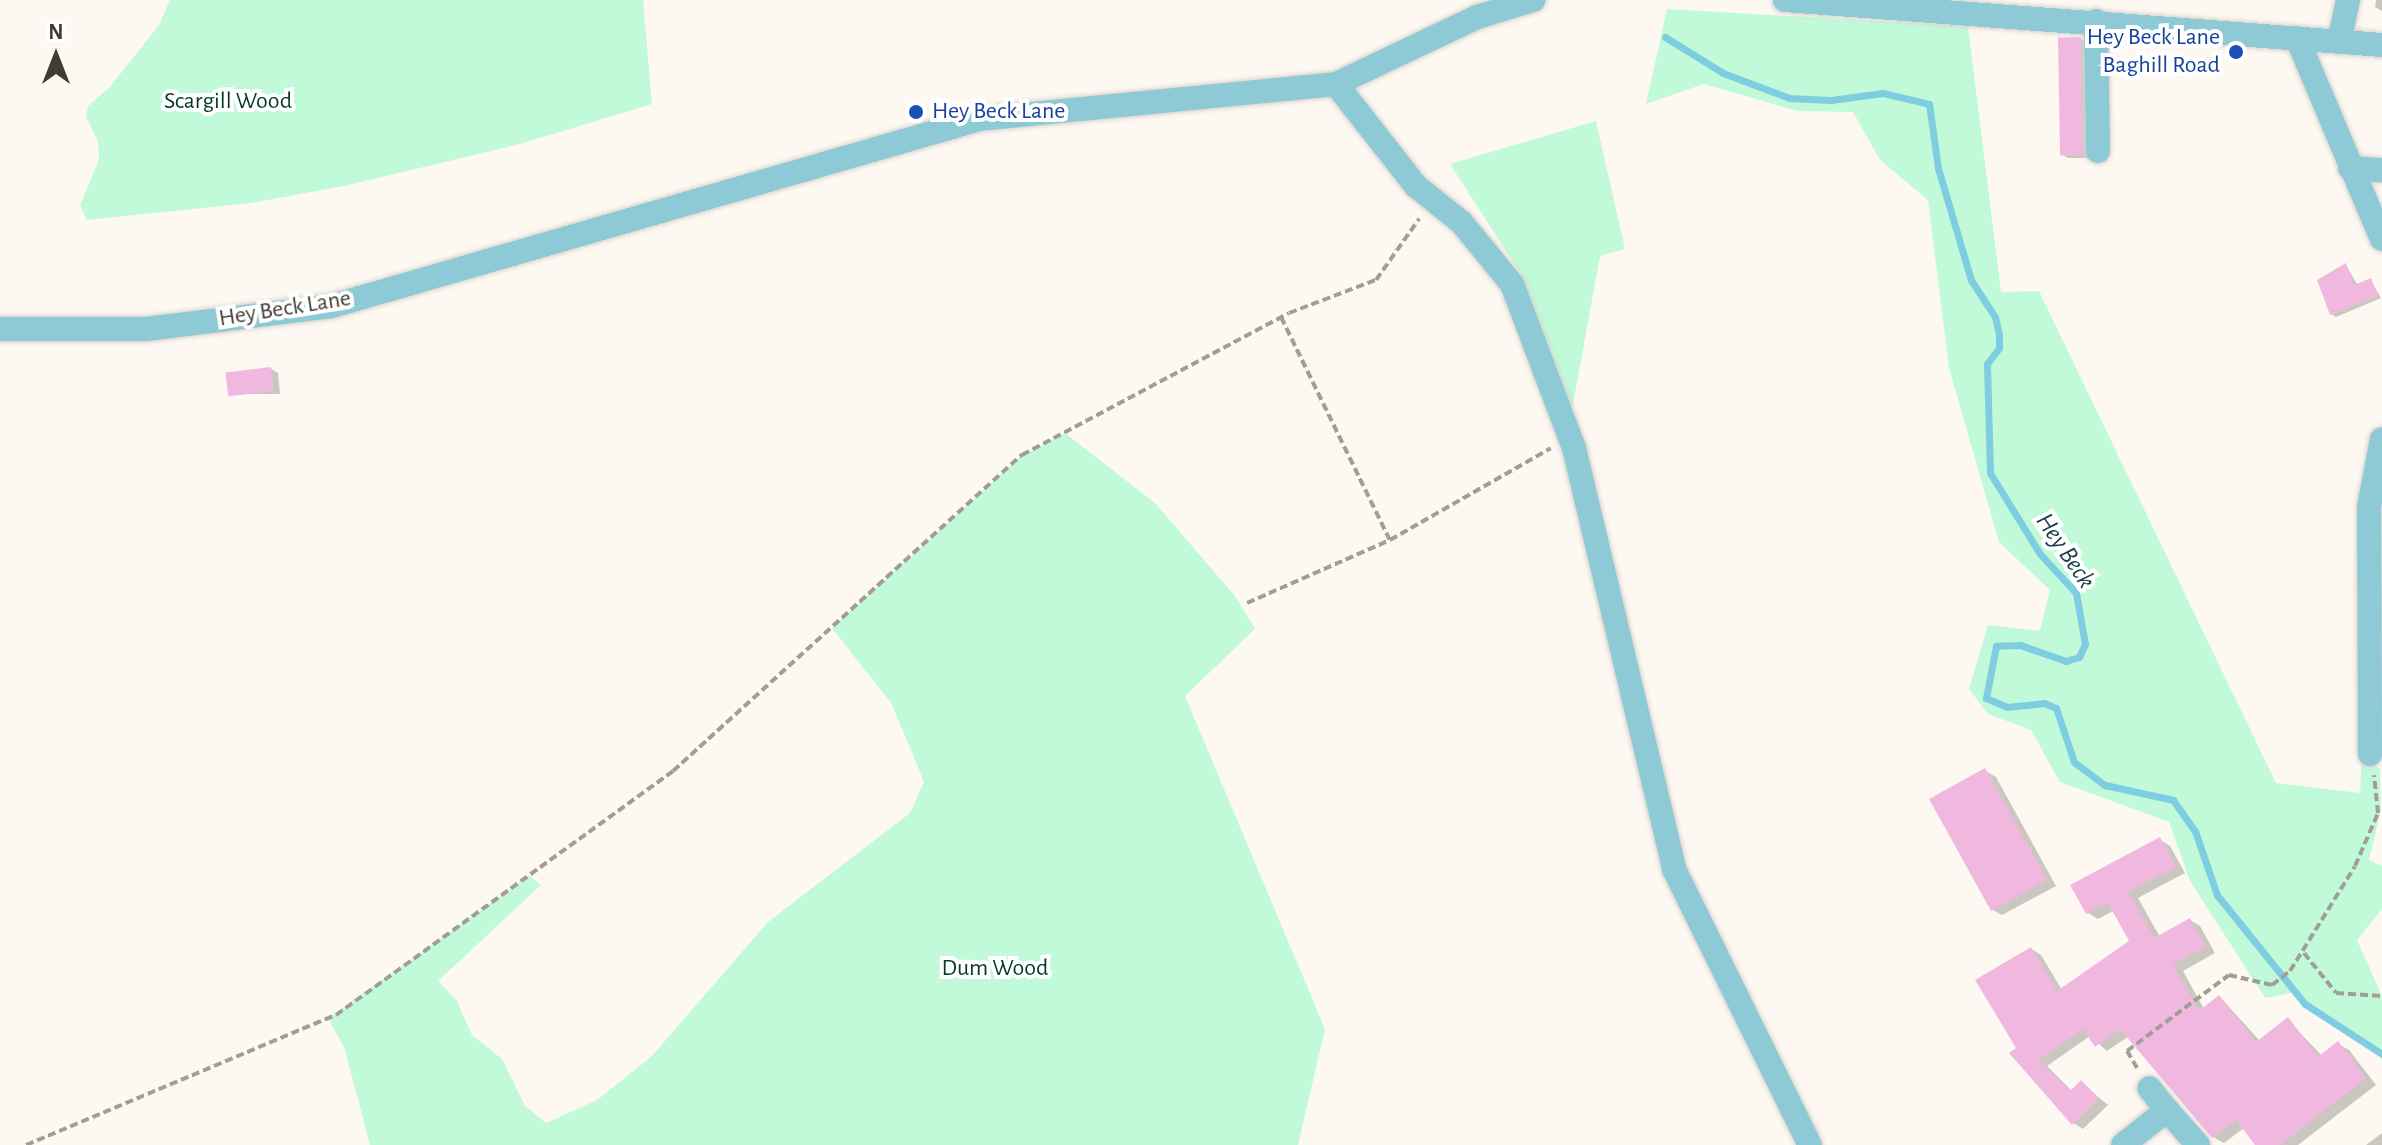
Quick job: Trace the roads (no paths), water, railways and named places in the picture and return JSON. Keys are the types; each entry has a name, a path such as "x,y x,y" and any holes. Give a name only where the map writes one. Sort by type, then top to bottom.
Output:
{"street":[{"name":"Hey Beck Lane","path":"0,329 146,329 332,306 980,119 1336,84 1477,17 1533,0"},
{"path":"1785,0 2096,21 2382,45"},
{"path":"2339,42 2348,0"},
{"path":"2096,21 2098,151"},
{"path":"2297,38 2382,239"},
{"path":"1336,84 1416,186 1461,222 1512,284 1570,436 1674,869 1810,1145"},
{"path":"2350,168 2382,170"},
{"path":"2370,754 2376,696 2369,507 2382,439"},
{"path":"2149,1088 2198,1145"},
{"path":"2123,1145 2167,1110"}],"waterway":[{"name":"Hey Beck","path":"1665,37 1723,73 1789,98 1831,100 1883,93 1929,104 1938,168 1971,280 1995,317 1999,335 1999,348 1987,364 1990,473 2040,554 2076,593 2085,644 2079,657 2066,661 2020,645 1996,646 1986,698 2007,707 2044,703 2056,708 2074,762 2105,785 2173,800 2195,831 2217,895 2305,1004 2382,1054"}],"place":[{"name":"Hey Beck Lane Baghill Road","path":"2236,52"},
{"name":"Hey Beck Lane","path":"916,112"}],"park label":[{"name":"Scargill Wood","path":"228,102"},
{"name":"Dum Wood","path":"995,969"}]}
